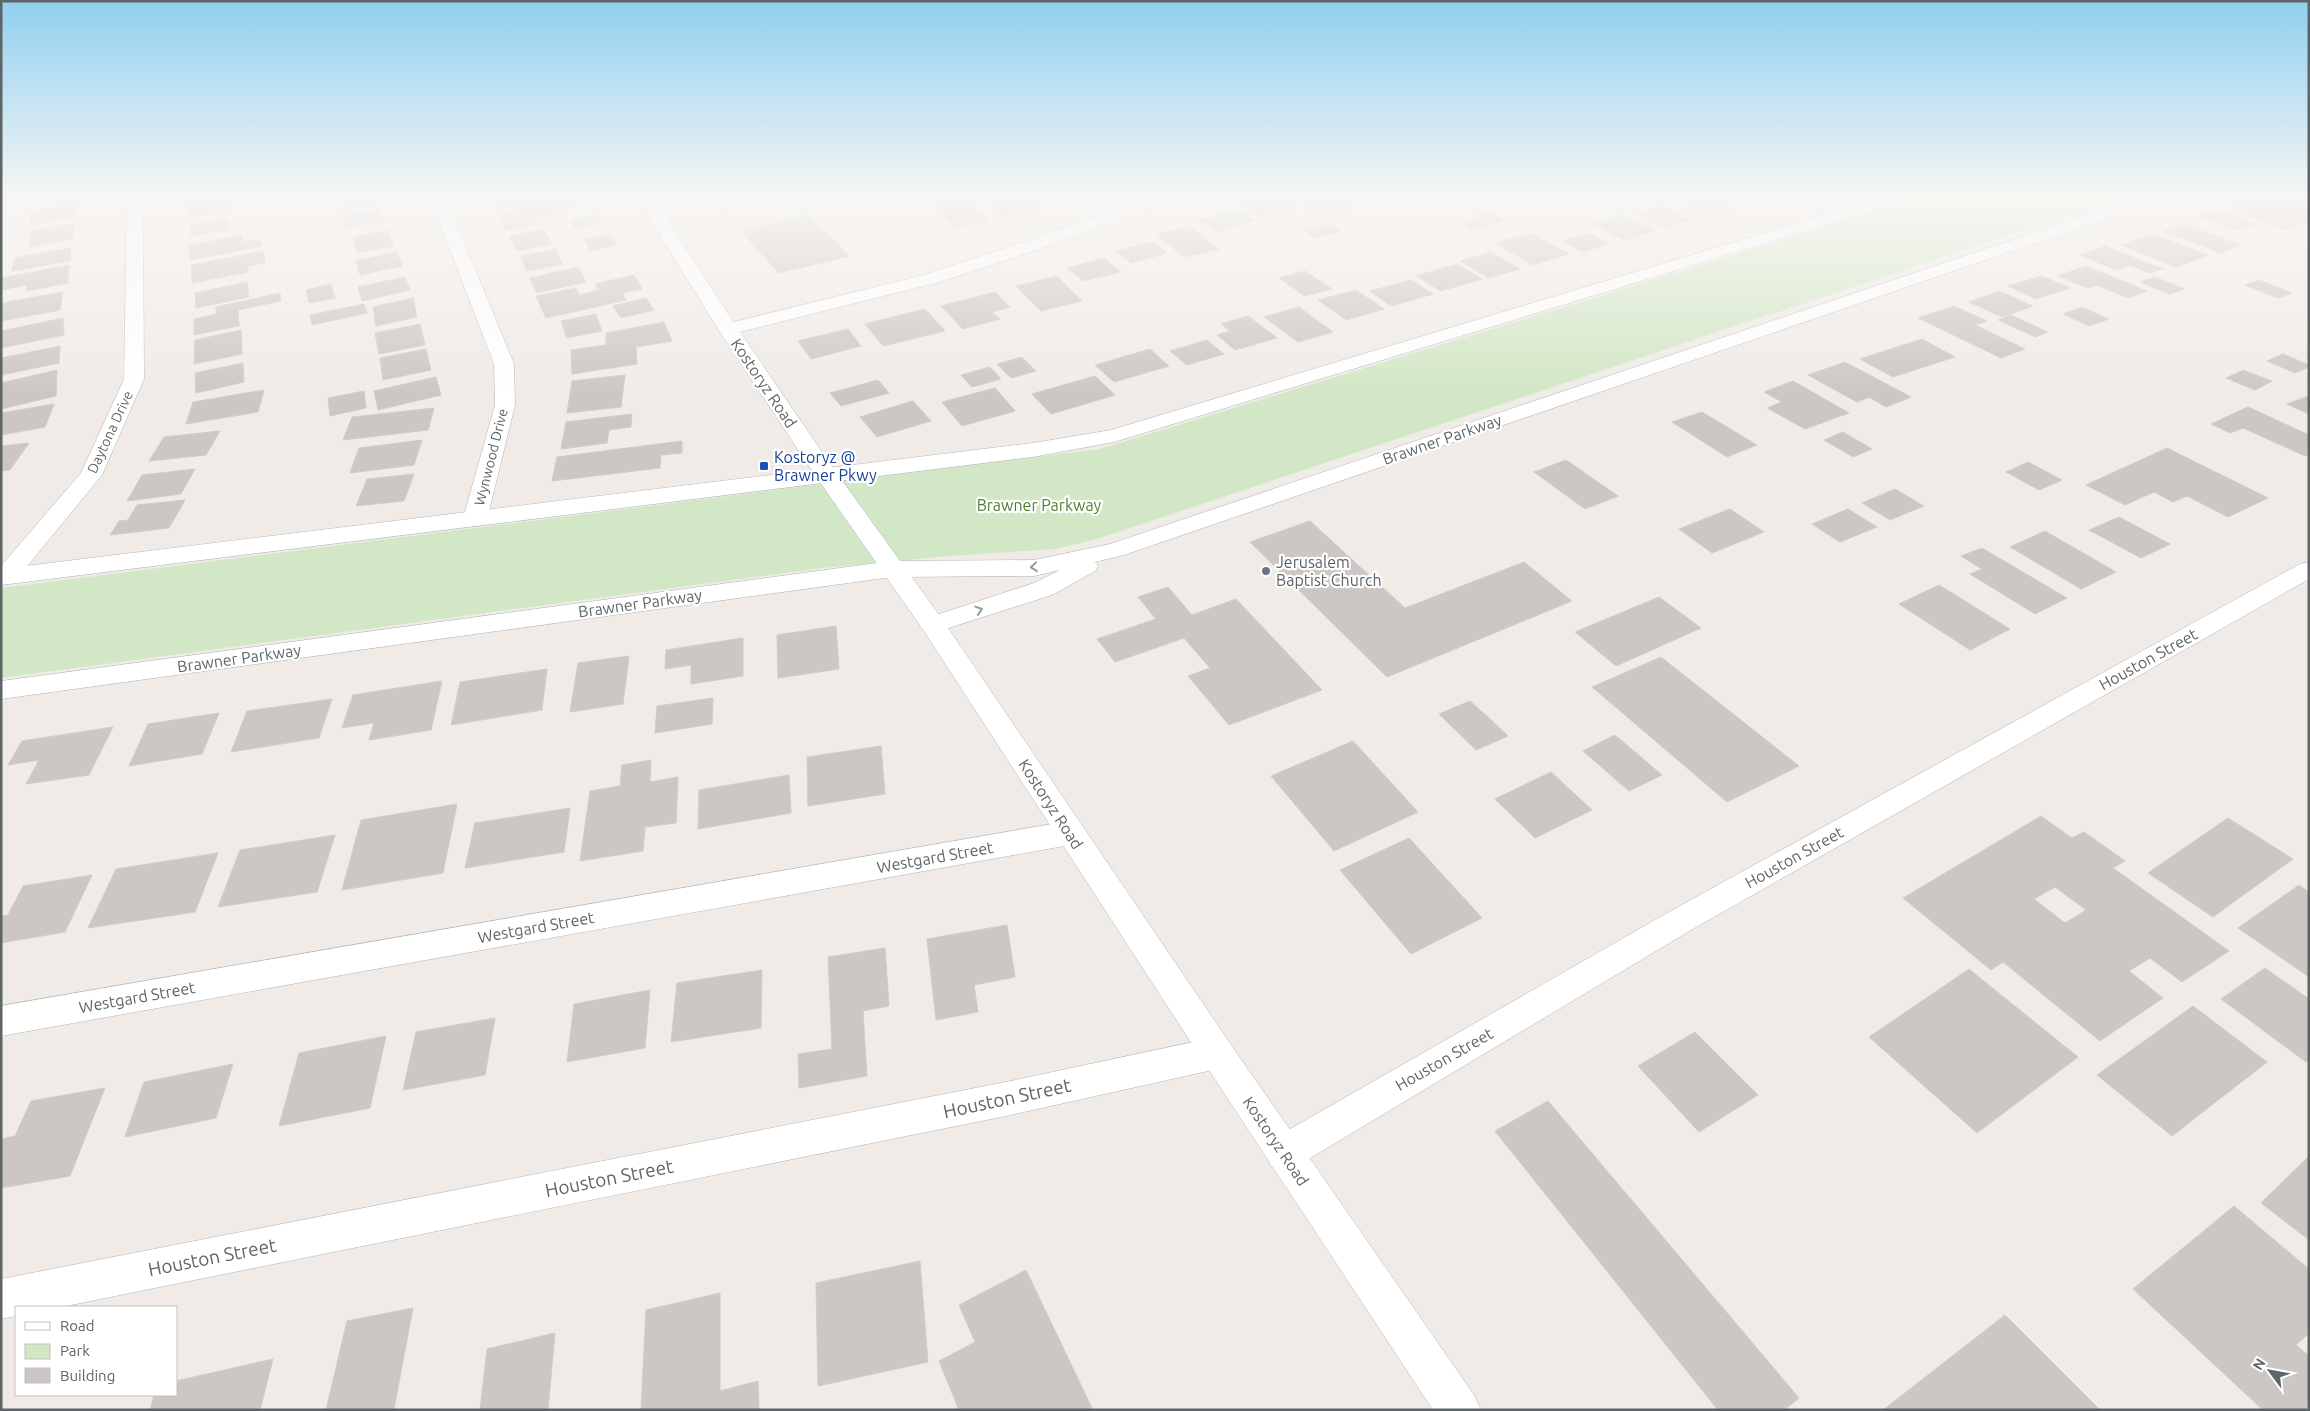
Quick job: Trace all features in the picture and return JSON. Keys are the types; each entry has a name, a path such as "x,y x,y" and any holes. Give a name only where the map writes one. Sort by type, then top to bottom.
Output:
{"street":[{"name":"Daytona Drive","path":"4,577 91,475 134,379 135,264"},
{"name":"Wynwood Drive","path":"464,264 504,364 505,406 475,519"},
{"name":"Kostoryz Road","path":"688,264 826,476 933,625 1070,834 1459,1410"},
{"path":"728,328 930,279 976,264"},
{"path":"4,577 1033,450 1114,436 1680,264"},
{"name":"Brawner Parkway","path":"1,690 892,569 1034,568 1116,550 1958,264"},
{"path":"933,625 1043,589 1116,550"},
{"name":"Houston Street","path":"1284,1153 1680,921 2309,569"},
{"name":"Westgard Street","path":"1,1021 1070,834"},
{"name":"Houston Street","path":"1,1299 1006,1099 1217,1053"}],"green space":[{"name":"Brawner Parkway","path":"1706,264 1922,264 1100,538 1055,549 949,556 821,568 1,678 1,588 1100,449"}],"building":[{"path":"14,264 53,264 12,271"},
{"path":"260,264 247,266 248,272 192,283 191,265"},
{"path":"357,264 401,264 402,266 360,275"},
{"path":"524,264 562,264 526,271"},
{"path":"771,264 817,264 779,273"},
{"path":"1082,264 1111,264 1121,272 1084,281 1067,268"},
{"path":"1457,264 1482,279 1441,291 1416,276"},
{"path":"1465,264 1511,264 1520,269 1489,278"},
{"path":"2101,264 2150,264 2163,269 2149,273 2130,265 2117,270"},
{"path":"2168,264 2184,264 2176,267"},
{"path":"69,265 68,283 27,291 27,285 1,290 1,278"},
{"path":"2086,266 2147,291 2128,298 2097,285 2088,288 2058,276"},
{"path":"578,267 586,282 537,293 530,278"},
{"path":"1305,271 1332,289 1305,296 1279,278"},
{"path":"634,275 642,289 622,293 626,300 546,318 536,296 576,288 579,295 599,290 595,284"},
{"path":"1057,276 1082,301 1041,311 1016,286"},
{"path":"2042,276 2070,288 2036,299 2008,286"},
{"path":"405,277 410,290 362,301 358,287"},
{"path":"2155,277 2185,289 2169,294 2140,282"},
{"path":"1411,280 1433,294 1391,306 1370,291"},
{"path":"2259,280 2292,293 2278,298 2245,285"},
{"path":"247,282 249,297 196,308 195,293"},
{"path":"331,284 335,298 309,303 306,290"},
{"path":"1356,290 1384,309 1346,320 1318,300"},
{"path":"1999,291 2033,306 2002,317 1969,302"},
{"path":"63,292 60,310 1,321 2,303"},
{"path":"995,292 1010,307 992,312 1000,319 963,329 941,306"},
{"path":"280,293 281,301 238,310 239,326 194,335 194,319 216,314 216,307"},
{"path":"413,298 417,317 376,326 373,307"},
{"path":"646,298 654,310 621,318 613,306"},
{"path":"364,304 367,313 312,325 310,315"},
{"path":"1954,306 1987,321 1975,325 2025,349 2001,358 1918,318"},
{"path":"1299,307 1333,332 1298,342 1264,317"},
{"path":"2082,307 2109,319 2089,326 2063,314"},
{"path":"925,309 945,331 883,346 865,324"},
{"path":"596,314 602,331 567,338 561,321"},
{"path":"2011,315 2048,332 2035,337 1998,320"},
{"path":"1248,316 1277,338 1235,350 1217,335 1230,331 1221,324"},
{"path":"63,318 64,335 1,348 1,331"},
{"path":"664,322 672,341 636,347 637,364 572,374 571,350 606,345 606,333"},
{"path":"420,324 425,345 379,354 375,333"},
{"path":"848,329 861,346 811,359 798,341"},
{"path":"241,330 242,354 194,364 195,340"},
{"path":"1922,339 1955,357 1893,377 1860,359"},
{"path":"1207,340 1224,354 1187,365 1170,351"},
{"path":"60,346 59,363 1,375 1,358"},
{"path":"426,349 431,370 383,380 380,358"},
{"path":"1150,349 1169,366 1114,382 1095,365"},
{"path":"2283,354 2309,365 2309,367 2295,373 2267,361"},
{"path":"1022,357 1036,371 1011,378 997,364"},
{"path":"1845,362 1911,397 1886,407 1869,397 1857,402 1808,375"},
{"path":"243,363 244,382 196,393 195,373"},
{"path":"990,367 1001,379 972,387 961,375"},
{"path":"57,370 56,396 1,409 1,383"},
{"path":"2243,370 2272,381 2255,390 2226,378"},
{"path":"625,375 621,407 567,413 572,381"},
{"path":"1095,376 1115,395 1051,414 1032,394"},
{"path":"436,377 441,395 378,410 374,391"},
{"path":"878,380 889,393 841,406 830,393"},
{"path":"1793,381 1849,413 1805,429 1767,408 1782,402 1764,392"},
{"path":"995,388 1015,411 962,426 942,402"},
{"path":"264,390 258,412 186,424 193,402"},
{"path":"364,391 366,408 330,416 328,398"},
{"path":"2309,396 2309,414 2287,404"},
{"path":"913,401 931,421 877,437 860,417"},
{"path":"54,404 45,427 1,435 1,413"},
{"path":"2248,407 2309,435 2309,454 2305,456 2243,428 2230,433 2211,424"},
{"path":"434,408 428,430 343,440 352,417"},
{"path":"1702,412 1757,445 1727,457 1672,422"},
{"path":"632,414 631,427 609,430 607,443 561,449 566,422"},
{"path":"220,431 206,455 149,461 164,437"},
{"path":"1843,432 1872,449 1853,457 1824,440"},
{"path":"422,440 414,465 350,473 359,448"},
{"path":"682,441 682,453 661,455 660,468 552,481 557,457"},
{"path":"29,443 10,470 1,471 1,446"},
{"path":"2167,448 2268,498 2228,517 2187,496 2173,502 2154,492 2125,505 2086,485"},
{"path":"1566,460 1618,496 1585,509 1534,472"},
{"path":"2028,462 2062,480 2039,490 2006,472"},
{"path":"195,469 181,494 127,501 142,475"},
{"path":"414,474 404,501 356,506 367,479"},
{"path":"1895,489 1924,506 1890,520 1862,503"},
{"path":"185,500 169,528 110,535 119,521 128,520 137,505"},
{"path":"1730,509 1764,532 1712,553 1679,529"},
{"path":"1848,509 1877,527 1840,542 1812,524"},
{"path":"2119,517 2170,544 2141,558 2089,530"},
{"path":"1310,521 1405,608 1524,562 1572,601 1387,677 1250,542"},
{"path":"2045,531 2116,572 2081,589 2010,547"},
{"path":"1982,548 2067,598 2035,614 1970,574 1982,569 1961,556"},
{"path":"1939,585 2010,629 1970,650 1899,604"},
{"path":"1168,587 1192,615 1236,599 1322,690 1229,725 1188,676 1210,668 1184,638 1115,662 1097,639 1156,619 1138,597"},
{"path":"1659,597 1701,628 1616,666 1575,632"},
{"path":"836,626 839,669 778,678 777,635"},
{"path":"743,638 743,676 691,684 691,665 665,669 666,650"},
{"path":"629,656 623,704 570,712 578,663"},
{"path":"1661,657 1799,766 1727,802 1592,687"},
{"path":"547,669 542,710 451,725 460,682"},
{"path":"442,681 431,730 369,740 374,723 342,728 353,695"},
{"path":"713,698 712,724 655,733 657,706"},
{"path":"332,699 319,738 231,752 247,711"},
{"path":"1470,701 1508,736 1476,750 1439,714"},
{"path":"219,713 202,754 129,766 148,724"},
{"path":"113,727 89,775 26,784 39,760 8,765 22,741"},
{"path":"1615,735 1662,775 1629,791 1583,751"},
{"path":"1353,741 1418,812 1334,851 1271,776"},
{"path":"881,746 885,794 808,806 807,757"},
{"path":"651,760 650,782 678,777 676,823 645,827 643,851 580,861 590,791 620,786 622,765"},
{"path":"1551,772 1592,810 1535,838 1495,799"},
{"path":"789,775 791,813 698,829 699,790"},
{"path":"457,804 443,873 342,890 361,820"},
{"path":"570,808 564,852 465,868 475,823"},
{"path":"2041,816 2072,838 2084,832 2125,861 2113,868 2229,951 2182,982 2150,958 2129,971 2163,998 2100,1041 2003,962 1991,970 1903,898","holes":["2055,887 2086,910 2065,923 2034,899"]},
{"path":"2228,818 2293,859 2213,917 2148,873"},
{"path":"335,835 317,892 218,907 240,850"},
{"path":"1409,838 1482,918 1411,954 1340,870"},
{"path":"218,853 195,912 88,928 116,869"},
{"path":"92,875 65,932 1,943 1,916 8,915 23,886"},
{"path":"2299,885 2309,892 2309,977 2238,928"},
{"path":"1007,925 1015,977 974,985 978,1012 936,1020 927,939"},
{"path":"885,948 889,1006 863,1011 867,1076 799,1088 798,1054 832,1049 828,957"},
{"path":"2265,968 2309,999 2309,1059 2306,1062 2221,999"},
{"path":"1969,969 2078,1057 1977,1133 1869,1037"},
{"path":"762,970 761,1028 671,1042 677,983"},
{"path":"650,990 645,1048 567,1062 574,1004"},
{"path":"2193,1006 2267,1062 2172,1136 2097,1075"},
{"path":"495,1018 485,1075 403,1090 416,1032"},
{"path":"1695,1032 1758,1095 1699,1132 1638,1066"},
{"path":"386,1036 370,1108 279,1126 299,1053"},
{"path":"233,1064 216,1118 125,1137 144,1082"},
{"path":"105,1088 70,1176 1,1188 1,1139 15,1136 31,1101"},
{"path":"1548,1101 1799,1398 1784,1410 1718,1410 1495,1131"},
{"path":"2309,1156 2309,1240 2261,1203"},
{"path":"2234,1206 2309,1269 2309,1333 2296,1345 2309,1356 2309,1405 2304,1410 2263,1410 2133,1289"},
{"path":"920,1261 928,1362 818,1386 816,1283"},
{"path":"1026,1270 1093,1410 959,1410 939,1361 975,1342 959,1305"},
{"path":"720,1293 720,1391 758,1381 759,1410 641,1410 646,1310"},
{"path":"413,1308 394,1409 326,1410 347,1321"},
{"path":"2005,1315 2100,1410 1883,1410"},
{"path":"555,1333 548,1410 480,1410 487,1349"},
{"path":"273,1359 260,1410 150,1410 154,1396 178,1396 178,1381"}],"place":[{"name":"Kostoryz @ Brawner Pkwy","path":"764,466"},
{"name":"Jerusalem Baptist Church","path":"1266,571"}]}
